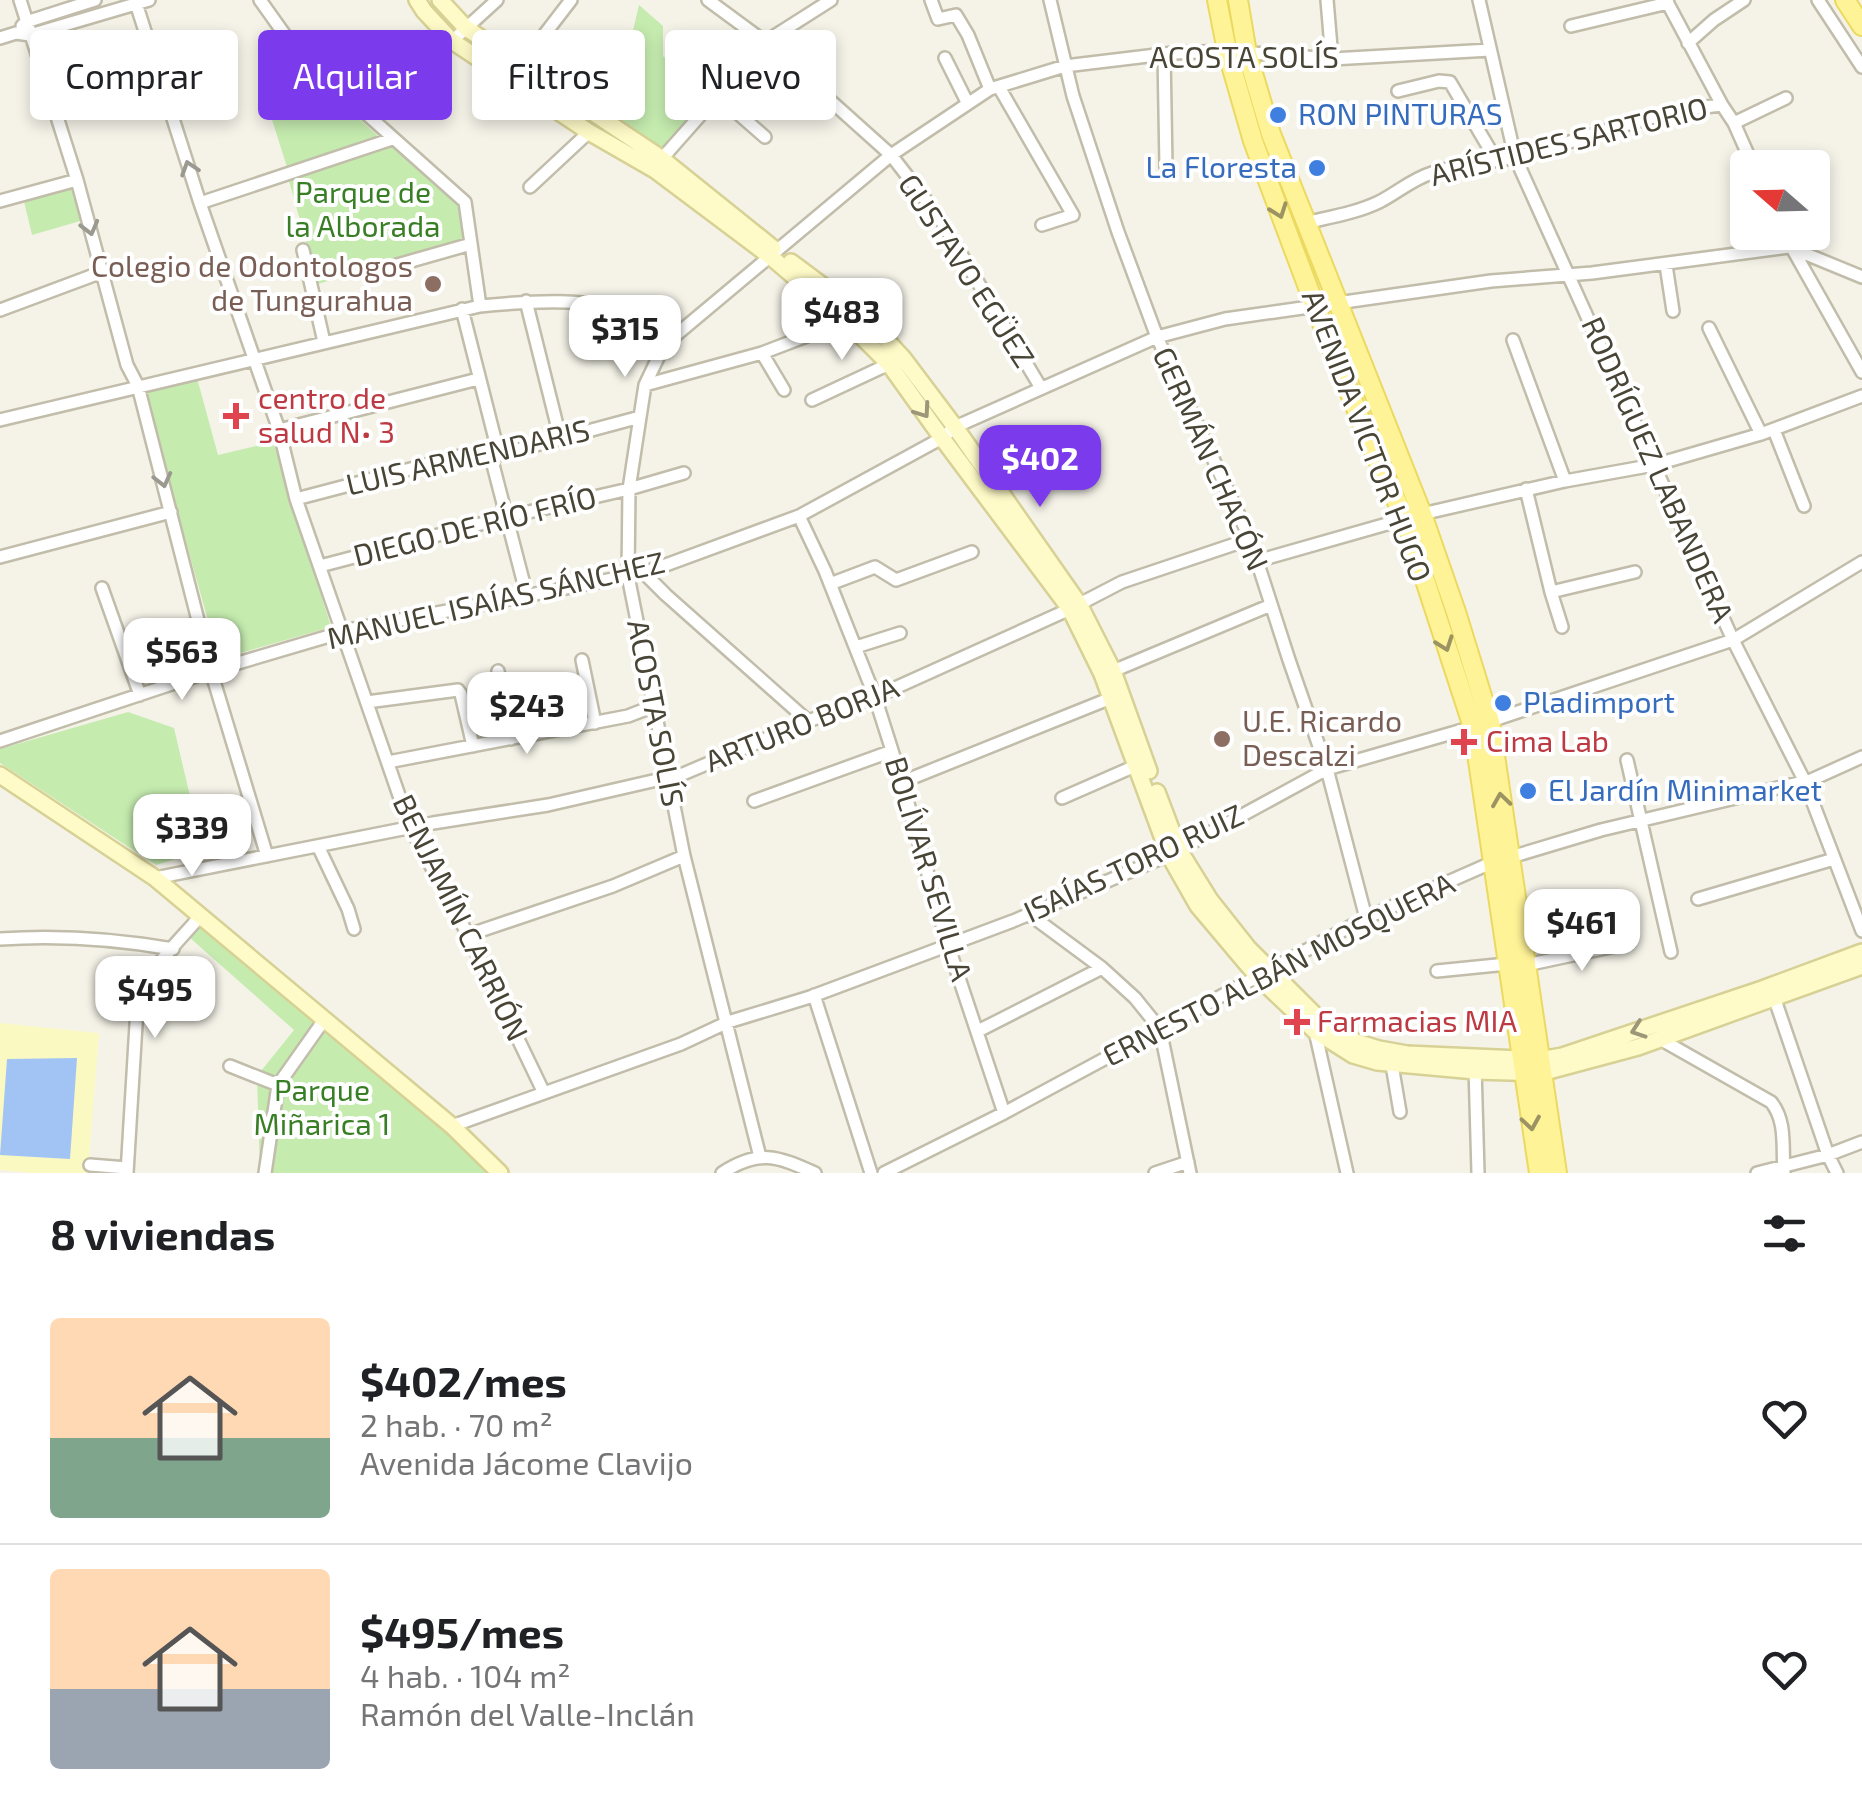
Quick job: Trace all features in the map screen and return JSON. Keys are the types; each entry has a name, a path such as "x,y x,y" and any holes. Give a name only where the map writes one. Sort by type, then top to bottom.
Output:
{"main road":[{"name":"AVENIDA VICTOR HUGO","path":"1217,0 1227,52 1253,141 1315,306 1369,441 1413,516"},
{"name":"AVENIDA VICTOR HUGO","path":"1238,0 1247,53 1271,134 1338,302 1413,516 1456,612 1481,724 1531,1066 1538,1173"},
{"path":"1845,0 1862,26"},
{"name":"AVENIDA VICTOR HUGO","path":"1531,1066 1557,1173"}],"street":[{"path":"20,0 24,30 77,180 127,365 138,386 212,671 267,856"},
{"path":"24,30 95,0"},
{"path":"260,0 297,52 465,202 480,306"},
{"path":"417,0 442,30"},
{"path":"440,0 472,32"},
{"path":"497,0 452,41 589,132 658,164"},
{"path":"548,30 571,0"},
{"name":"GUSTAVO EGÜEZ","path":"708,0 749,30"},
{"path":"784,30 832,0"},
{"path":"931,0 938,19 956,15 994,88 1073,215 1042,225"},
{"name":"GERMÁN CHACÓN","path":"1052,0 1065,66 1156,337 1250,539 1328,769 1366,918"},
{"path":"1327,0 1332,59"},
{"name":"RODRÍGUEZ LABANDERA","path":"1478,0 1515,157 1734,640 1805,782 1862,931"},
{"path":"1688,43 1744,0"},
{"path":"1818,0 1862,68"},
{"path":"0,38 140,1"},
{"name":"BENJAMÍN CARRIÓN","path":"140,1 200,203 279,430 296,499 411,828 468,935 544,1094"},
{"path":"1571,26 1667,2 1746,150"},
{"name":"ACOSTA SOLÍS","path":"760,1156 684,856 628,576 629,489 640,416 645,386 664,345 891,155 994,88 1065,66 1164,54 1227,52 1332,59 1490,50"},
{"path":"1164,54 1166,167"},
{"path":"945,58 968,102"},
{"path":"1398,91 1450,82 1496,160"},
{"path":"1734,123 1786,98"},
{"name":"GUSTAVO EGÜEZ","path":"836,106 891,155 939,217 1040,388"},
{"name":"ARÍSTIDES SARTORIO","path":"1305,223 1361,209 1434,172 1515,157 1663,114 1722,106"},
{"path":"597,120 774,254 854,309 903,358 955,428 1113,671 1141,763 1198,906 1352,1055 1392,1064 1560,1069 1660,1039 1862,952"},
{"path":"658,164 697,120"},
{"path":"743,120 765,137"},
{"path":"530,188 589,132"},
{"path":"200,203 392,138"},
{"path":"0,201 77,180"},
{"path":"382,268 471,244"},
{"path":"304,250 324,342"},
{"name":"MANUEL ISAÍAS SÁNCHEZ","path":"0,741 344,632 644,572 799,516 955,428 1156,337 1225,319 1338,302 1767,250"},
{"path":"1791,250 1862,372"},
{"path":"1796,250 1862,277"},
{"path":"774,254 889,364 1074,606 1141,763"},
{"path":"1666,264 1673,311"},
{"path":"0,310 102,272"},
{"path":"526,301 560,437"},
{"path":"0,420 480,306 526,301 591,304 622,310 634,316 664,345"},
{"path":"591,304 603,352"},
{"path":"462,309 527,596"},
{"path":"645,386 762,353 846,320"},
{"path":"1709,328 1768,432 1804,506"},
{"path":"1513,340 1566,481"},
{"path":"762,353 784,390"},
{"path":"812,400 889,364"},
{"path":"279,430 478,379"},
{"path":"1257,561 1413,516 1566,481 1654,466 1768,432 1862,396"},
{"name":"LUIS ARMENDARIS","path":"296,499 479,451 495,456 640,416"},
{"name":"DIEGO DE RÍO FRÍO","path":"320,566 684,473"},
{"path":"1526,490 1562,626"},
{"path":"0,557 171,512"},
{"name":"BOLÍVAR SEVILLA","path":"799,516 875,697 948,946 1004,1114"},
{"name":"ARTURO BORJA","path":"155,878 548,805 682,774 875,697 1122,582 1250,539"},
{"path":"830,584 875,567 896,580 972,552"},
{"name":"ISAÍAS TORO RUIZ","path":"452,1126 1030,914 1174,853 1328,769 1481,724 1734,640 1862,562"},
{"path":"644,572 808,722"},
{"path":"1551,592 1636,572"},
{"path":"102,588 140,695"},
{"path":"1113,671 1271,605"},
{"path":"856,648 900,633"},
{"path":"582,660 595,723"},
{"path":"498,671 511,739"},
{"path":"366,702 458,690 473,746"},
{"path":"902,782 1111,698"},
{"path":"388,762 595,723 654,706"},
{"path":"754,802 892,751"},
{"name":"ERNESTO ALBÁN MOSQUERA","path":"884,1173 1004,1114 1366,918 1500,860 1602,830 1805,782 1862,758"},
{"path":"1627,760 1670,952"},
{"path":"1062,798 1141,763"},
{"path":"0,775 155,878 452,1126 500,1173"},
{"path":"318,846 354,929"},
{"path":"468,935 613,886 684,856"},
{"path":"1698,899 1834,858"},
{"path":"1030,914 1136,998 1160,1029 1189,1168 1155,1173"},
{"path":"90,1165 127,1170 141,990 201,915"},
{"path":"0,939 129,941 173,948"},
{"path":"1436,971 1516,965 1629,943"},
{"path":"1531,1066 1862,966"},
{"path":"978,1030 1102,968"},
{"path":"1772,992 1837,1173"},
{"path":"814,996 871,1173"},
{"path":"264,1173 278,1085 324,1020"},
{"path":"1316,1024 1379,1049 1474,1064"},
{"path":"1316,1024 1348,1173"},
{"path":"1660,1039 1771,1102 1781,1122 1784,1170"},
{"path":"1392,1064 1400,1112"},
{"path":"1474,1064 1478,1173"},
{"path":"230,1066 278,1085"},
{"path":"1757,1173 1784,1170 1862,1142"},
{"path":"722,1173 738,1162 760,1156 787,1160 815,1173"}],"green space":[{"path":"639,5 663,26 665,120 686,120 662,151 620,120 645,120 645,30 633,30"},
{"path":"272,120 360,120 379,137 287,167"},
{"name":"Parque de la Alborada","path":"390,143 460,206 467,240 318,284 287,174"},
{"path":"76,181 87,219 32,235 23,197"},
{"path":"197,378 218,455 273,442 331,627 219,659 144,394"},
{"path":"128,712 174,728 193,809 229,803 242,839 156,865 0,763 0,749"},
{"name":"Parque Miñarica 1","path":"202,921 371,1062 492,1173 260,1173 257,1076 294,1030 189,937"}],"sand":[{"path":"0,1023 99,1033 88,1173 0,1170"}],"water":[{"path":"77,1058 70,1159 0,1155 7,1059"}],"place":[{"name":"RON PINTURAS","path":"1278,115"},
{"name":"La Floresta","path":"1317,168"},
{"name":"Colegio de Odontologos de Tungurahua","path":"433,284"},
{"name":"centro de salud N• 3","path":"236,416"},
{"name":"Pladimport","path":"1503,703"},
{"name":"U.E. Ricardo Descalzi","path":"1222,739"},
{"name":"Cima Lab","path":"1464,742"},
{"name":"El Jardín Minimarket","path":"1528,791"},
{"name":"Farmacias MIA","path":"1297,1022"}]}
